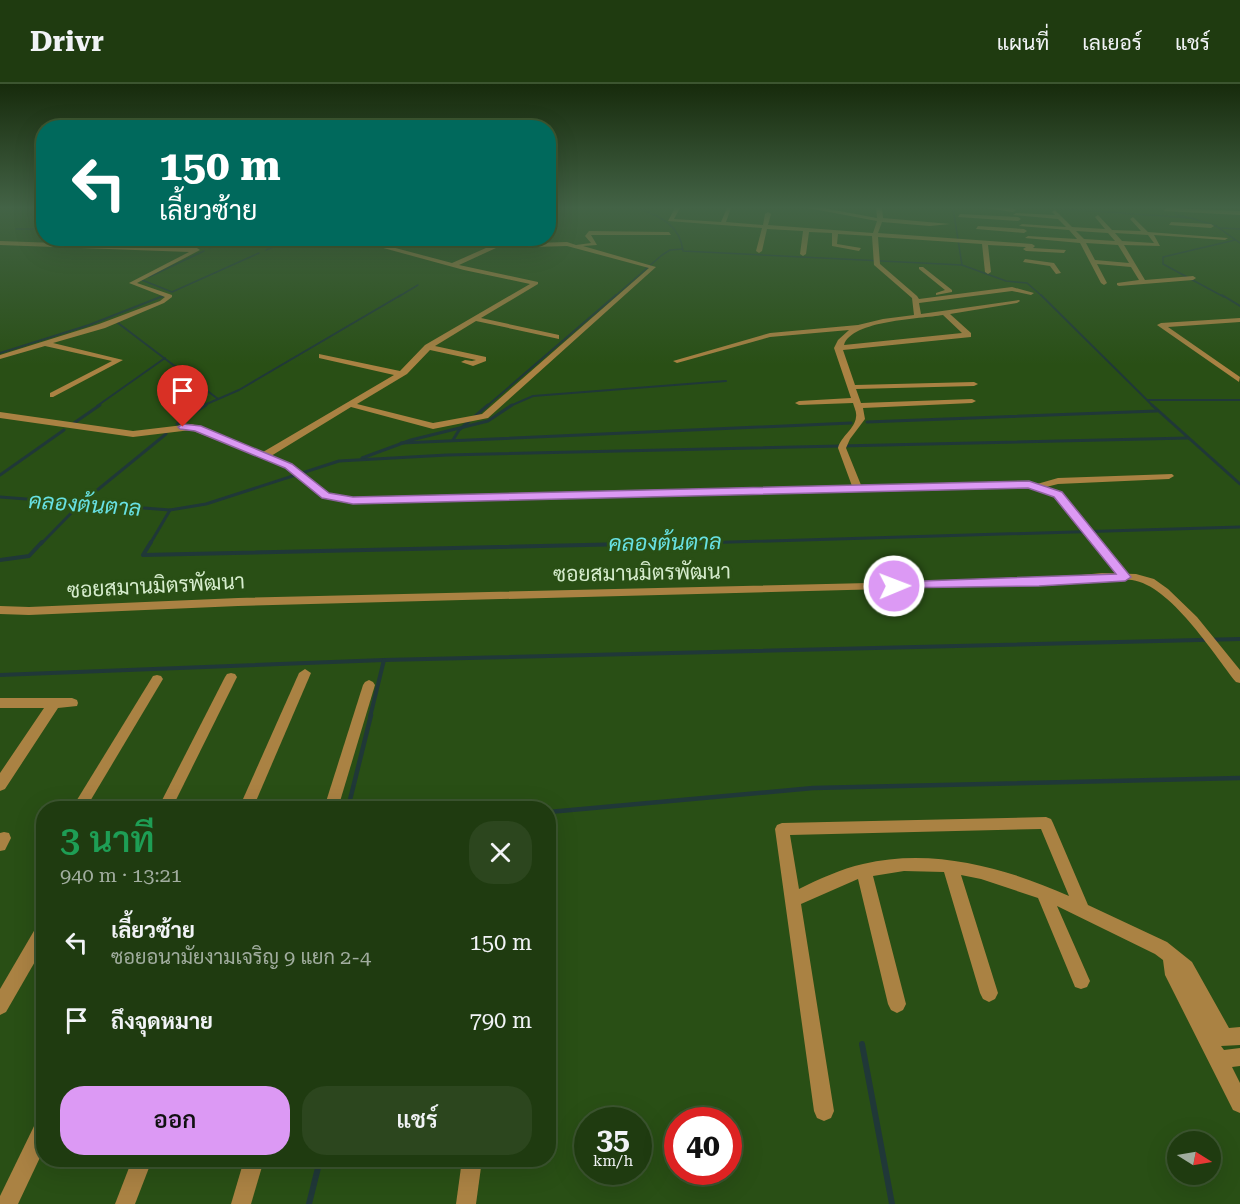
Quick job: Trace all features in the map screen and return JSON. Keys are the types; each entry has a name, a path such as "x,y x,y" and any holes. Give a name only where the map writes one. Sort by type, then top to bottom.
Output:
{"street":[{"path":"0,357 114,322 167,299 169,294 132,283 177,260"},
{"path":"264,456 401,374 416,363 419,355 428,347 536,283 435,260"},
{"path":"453,265 463,260"},
{"path":"349,404 433,426 468,420 495,410 653,267 628,260"},
{"path":"876,260 878,267 916,299 936,300 978,286"},
{"path":"987,260 988,272"},
{"path":"1025,260 1026,264 1052,264 1058,273"},
{"path":"1131,260 1143,282"},
{"path":"1093,262 1134,265"},
{"path":"1093,262 1104,283"},
{"path":"921,268 976,309"},
{"path":"1119,284 1193,278"},
{"path":"916,299 1012,289 1031,293"},
{"path":"916,299 918,317"},
{"path":"838,348 968,334 936,300"},
{"path":"677,361 770,335 858,327 1017,301"},
{"path":"475,320 556,338"},
{"path":"1239,380 1161,325 1240,320"},
{"path":"838,348 848,333 858,327"},
{"path":"46,344 119,360 53,395"},
{"path":"428,347 483,359 473,364 465,362"},
{"path":"838,348 860,421 843,445 857,488"},
{"path":"322,356 401,374"},
{"path":"851,387 974,384"},
{"path":"799,403 972,401"},
{"path":"0,415 133,434 192,427 264,456 298,473 326,496 353,501 857,488 1040,486 1058,481 1169,476"},
{"path":"1040,486 1058,495 1125,577"},
{"name":"ซอยสมานมิตรพัฒนา","path":"0,609 29,611 237,602 976,584 1136,577 1158,585 1174,598 1240,679"},
{"path":"249,801 305,673"},
{"path":"169,801 231,677"},
{"path":"83,801 157,679"},
{"path":"333,801 369,685"},
{"path":"0,703 72,703"},
{"path":"0,785 54,703"},
{"path":"824,1111 782,829 1046,823 1083,911"},
{"path":"793,900 864,870 915,864 950,866 1000,876 1043,892 1161,948 1171,957 1171,969 1224,1038 1219,1060 1240,1103"},
{"path":"950,866 989,993"},
{"path":"864,870 897,1004"},
{"path":"1043,892 1081,981"},
{"path":"0,1006 36,943"},
{"path":"1219,1060 1240,1058"},
{"path":"7,1204 36,1144"},
{"path":"124,1204 139,1167"},
{"path":"241,1204 252,1167"},
{"path":"466,1204 471,1167"}],"waterway":[{"path":"149,277 184,260"},
{"path":"142,280 172,292 243,260"},
{"path":"614,297 656,260"},
{"path":"868,260 962,265"},
{"path":"961,260 962,265"},
{"path":"1163,260 1163,264 1224,297"},
{"path":"962,265 1006,281 1027,283 1043,297"},
{"path":"398,297 418,285"},
{"path":"202,406 239,390 401,295"},
{"path":"487,406 616,295"},
{"path":"1041,295 1153,406"},
{"path":"1222,295 1240,306"},
{"path":"0,353 89,325 163,296"},
{"path":"118,323 165,358"},
{"path":"97,406 165,358"},
{"path":"165,358 218,399"},
{"path":"511,405 533,396 726,381"},
{"path":"1148,400 1240,400"},
{"path":"74,423 100,405"},
{"path":"177,424 206,405"},
{"path":"462,427 488,405"},
{"path":"462,427 488,421 511,405"},
{"path":"1152,405 1240,484"},
{"path":"867,422 1157,411"},
{"path":"403,443 851,423"},
{"path":"403,443 462,427"},
{"path":"453,440 462,427"},
{"path":"0,475 64,430"},
{"path":"81,503 166,434"},
{"name":"คลองต้นตาล","path":"170,510 206,504 339,461 447,455 1188,438"},
{"path":"362,458 403,443"},
{"name":"คลองต้นตาล","path":"0,497 81,503"},
{"path":"41,544 81,503"},
{"name":"คลองต้นตาล","path":"81,503 170,510"},
{"name":"คลองต้นตาล","path":"150,544 170,510"},
{"name":"คลองต้นตาล","path":"666,544 1240,527"},
{"path":"0,560 29,556 42,542"},
{"name":"คลองต้นตาล","path":"151,542 143,555 717,542"},
{"path":"384,660 1240,639"},
{"path":"0,675 384,660"},
{"path":"370,717 384,660"},
{"path":"350,801 371,715"},
{"path":"556,811 813,788 1240,778"},
{"path":"862,1044 892,1204"},
{"path":"309,1204 318,1167"}],"route":[{"path":"183,427 197,428 289,466 326,496 353,501 1029,484 1048,489 1058,495 1125,577 966,585 894,586"}]}
